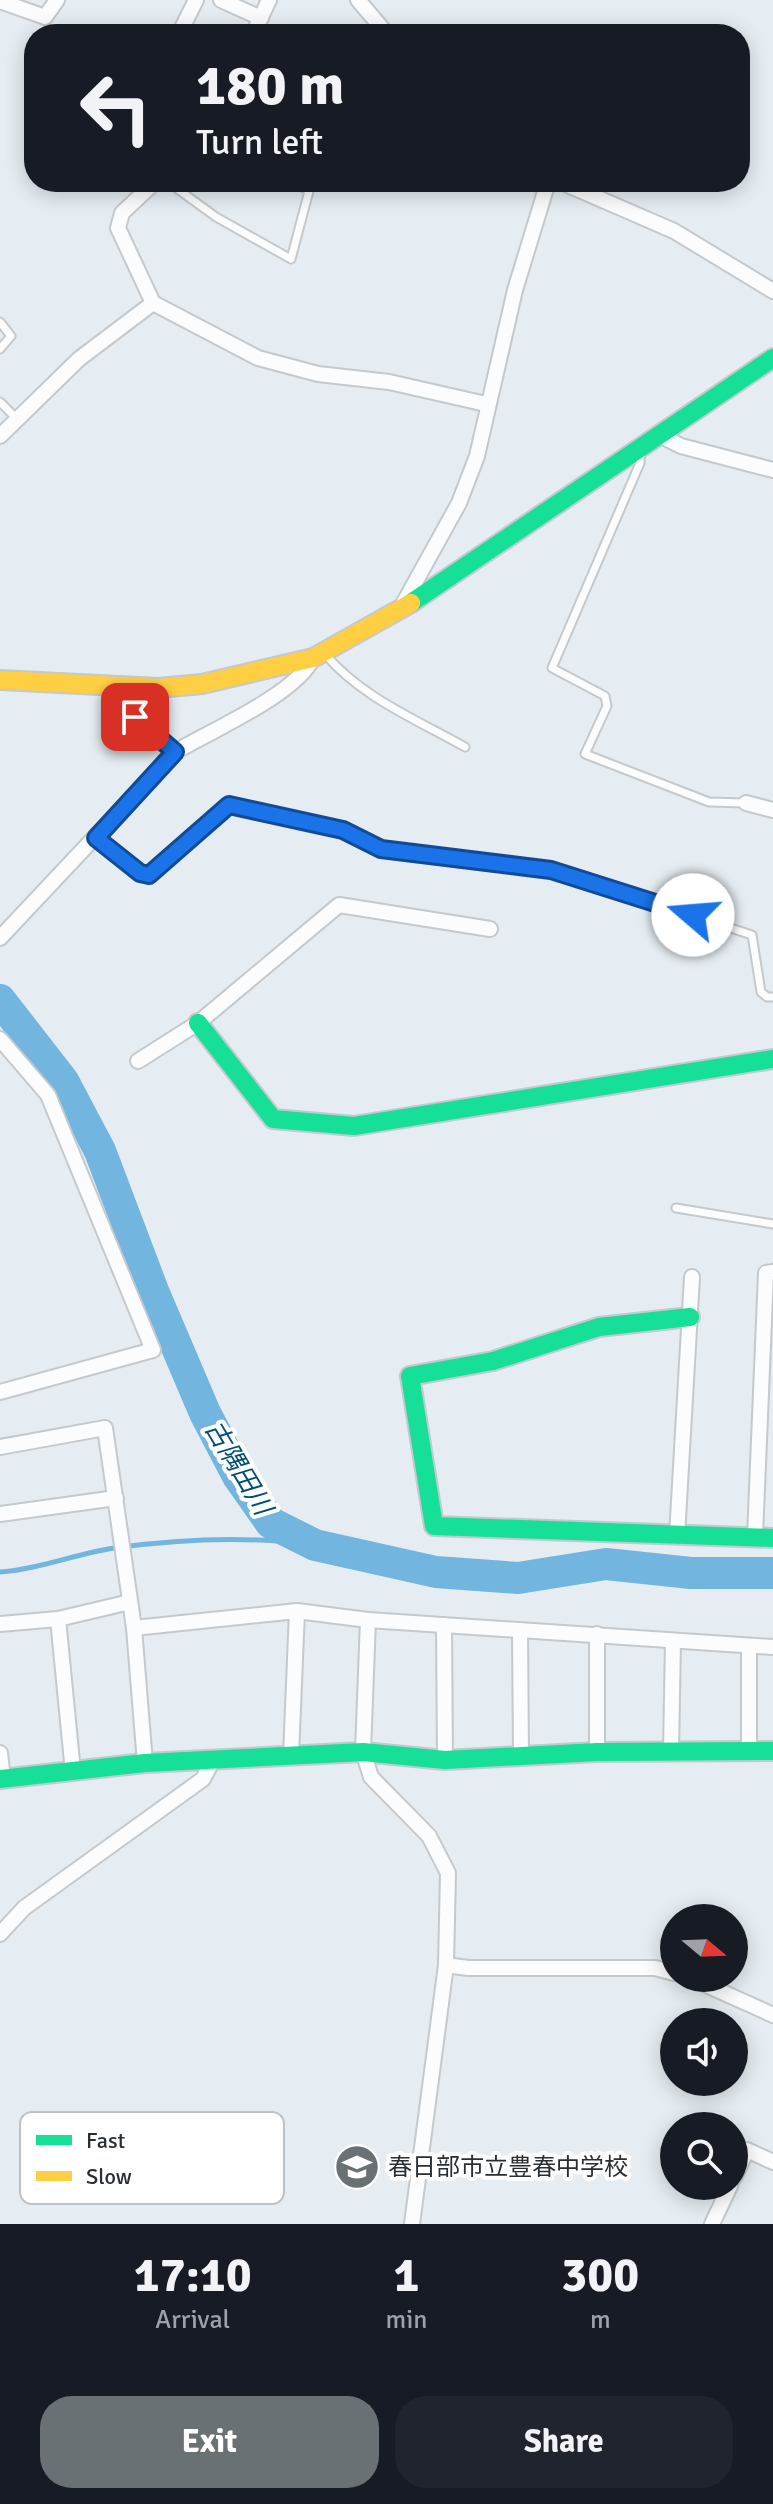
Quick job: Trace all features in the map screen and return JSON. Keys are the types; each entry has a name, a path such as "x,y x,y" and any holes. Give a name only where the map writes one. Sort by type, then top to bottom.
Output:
{"street":[{"path":"0,1 45,17 57,0"},
{"path":"184,24 196,0"},
{"path":"221,0 261,18"},
{"path":"258,24 269,0"},
{"path":"358,0 378,24"},
{"path":"144,192 122,213 118,228 153,303 258,358 318,374 389,382 486,404"},
{"path":"400,610 459,503 477,456 486,404 515,290 545,192"},
{"path":"584,192 674,231 773,291"},
{"path":"0,436 79,359 153,303"},
{"path":"0,680 113,687 202,684 319,655 400,610 773,358"},
{"path":"661,436 681,446 773,470"},
{"path":"0,938 175,752 273,695 307,671 319,655"},
{"path":"113,687 115,699 175,752"},
{"path":"746,803 773,810"},
{"path":"138,1061 198,1023 339,905 490,929"},
{"path":"198,1023 273,1119 354,1126 773,1059"},
{"path":"0,1039 48,1095 153,1350 0,1392"},
{"path":"690,1317 599,1327 493,1361 410,1376 434,1526 764,1537 766,1273 773,1272"},
{"path":"677,1536 692,1277"},
{"path":"0,1447 105,1428 134,1628 145,1763"},
{"path":"0,1514 116,1498"},
{"path":"0,1624 58,1619 130,1602"},
{"path":"134,1628 297,1611 368,1620 773,1647"},
{"path":"291,1756 297,1611"},
{"path":"58,1619 73,1772"},
{"path":"368,1620 363,1752 371,1777 429,1836 448,1873 446,1965 412,2224"},
{"path":"444,1625 445,1760"},
{"path":"520,1630 521,1756"},
{"path":"597,1634 597,1752"},
{"path":"671,1752 673,1641"},
{"path":"749,1646 749,1750"},
{"path":"0,1753 1,1779 145,1763 363,1752 445,1760 597,1752 773,1751"},
{"path":"0,1934 24,1908 203,1779 213,1760"},
{"path":"446,1965 468,1968 660,1969"},
{"path":"722,1992 773,2015"},
{"path":"748,2150 773,2162"},
{"path":"712,2224 723,2200"}],"lane":[{"path":"182,192 216,217 291,259 309,192"},
{"path":"0,322 11,336 0,349"},
{"path":"0,402 17,419"},
{"path":"641,449 640,463 552,668 605,696 607,706 585,754 709,802 746,803"},
{"path":"319,655 374,696 465,747"},
{"path":"96,838 140,873 149,875 229,805 343,830 381,849 551,870 752,935 761,992 773,997"},
{"path":"676,1208 773,1224"}],"waterway":[{"name":"古隅田川","path":"0,1000 63,1081 100,1151 153,1291 205,1413 238,1476 271,1523 315,1545 436,1572 518,1578 606,1564 691,1573 773,1573"},
{"path":"0,1572 114,1548 164,1542 240,1540 315,1545"}],"traffic: fast":[{"path":"411,603 773,358"},
{"path":"198,1023 273,1119 354,1126 773,1059"},
{"path":"690,1317 599,1327 493,1361 410,1376 434,1526 773,1538"},
{"path":"0,1779 145,1763 363,1752 445,1760 597,1752 773,1751"}],"traffic: slow":[{"path":"0,680 158,688 202,684 313,658 411,603"}],"place":[{"name":"春日部市立豊春中学校","path":"357,2167"}],"route":[{"path":"135,717 175,752 96,838 140,873 149,875 215,814 229,805 343,830 381,849 551,870 693,915"}]}
